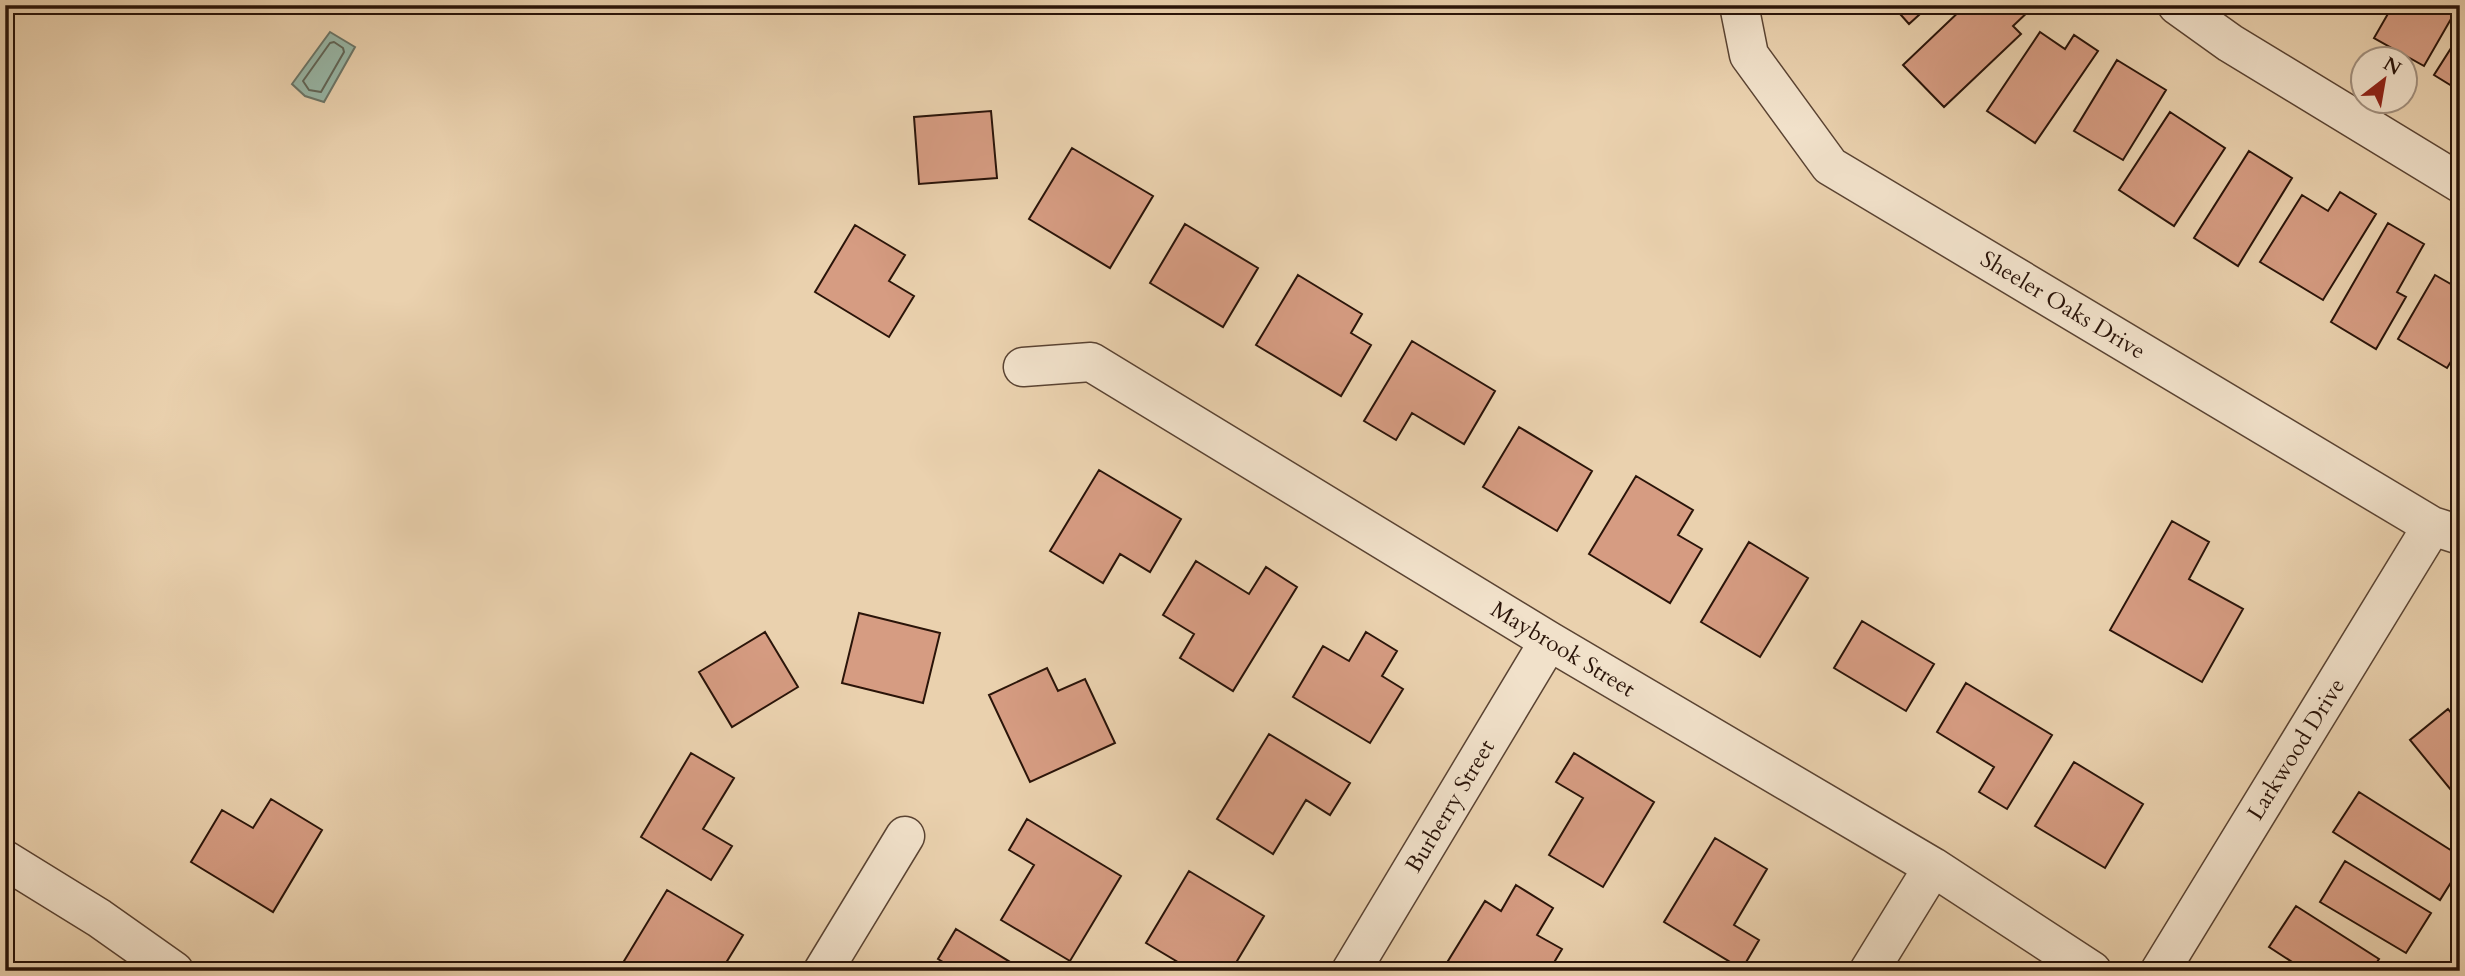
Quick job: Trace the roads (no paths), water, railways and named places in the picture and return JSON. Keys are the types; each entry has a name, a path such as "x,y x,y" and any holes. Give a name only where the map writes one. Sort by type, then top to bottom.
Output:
{"street":[{"name":"Sheeler Oaks Drive","path":"1739,5 1749,55 1830,166 2446,531"},
{"path":"2177,5 2230,43 2460,183"},
{"name":"Maybrook Street","path":"1023,367 1091,362 1549,641 1933,867 2092,971"},
{"name":"Larkwood Drive","path":"2160,971 2446,531"},
{"name":"Burberry Street","path":"1351,971 1549,641"},
{"path":"823,971 905,836"},
{"path":"5,860 99,918 174,971"},
{"path":"1869,971 1933,867"}],"water":[{"path":"330,32 355,47 324,102 305,96 292,84"}]}
